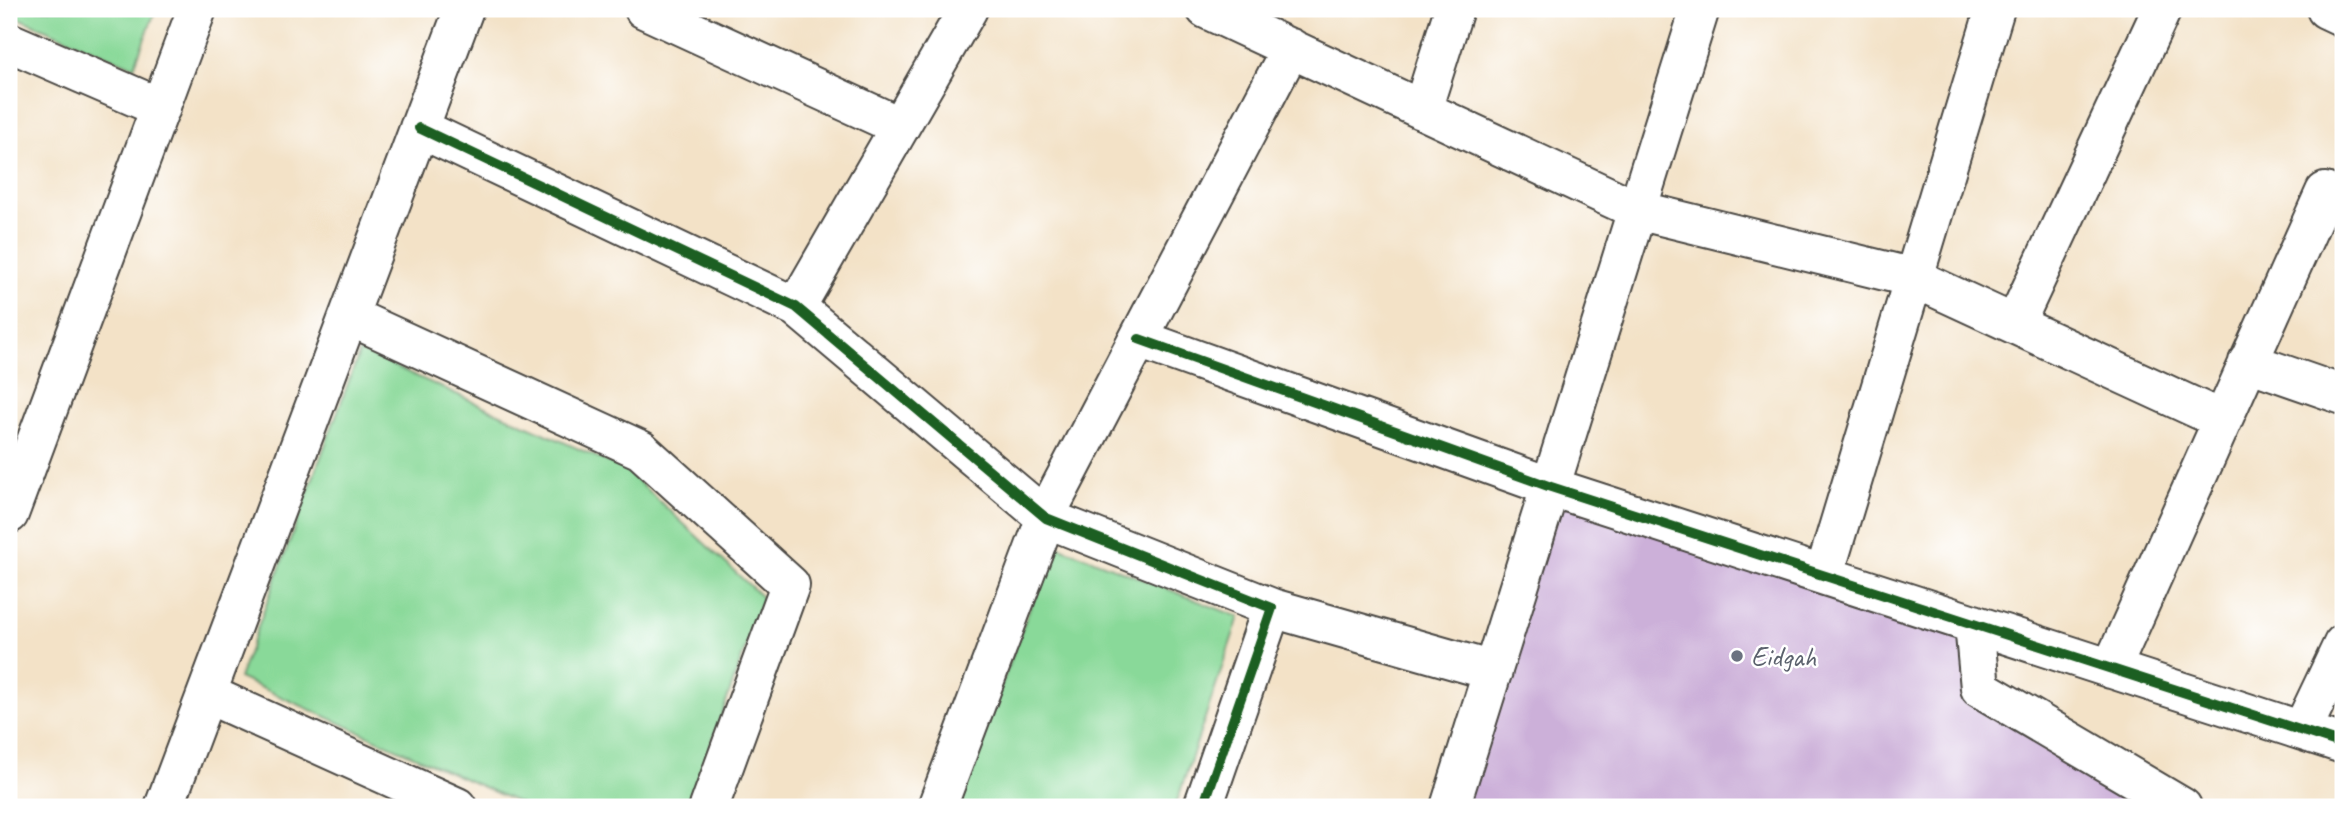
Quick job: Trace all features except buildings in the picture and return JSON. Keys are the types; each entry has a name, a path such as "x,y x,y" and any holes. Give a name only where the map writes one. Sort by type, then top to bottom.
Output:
{"street":[{"path":"9,514 197,9"},
{"path":"164,807 464,9"},
{"path":"644,9 899,126"},
{"path":"796,307 968,9"},
{"path":"1206,9 1637,210 1914,278 2222,420"},
{"path":"1422,110 1454,9"},
{"path":"1450,807 1700,9"},
{"path":"1824,575 1995,9"},
{"path":"2015,324 2162,9"},
{"path":"2326,9 2343,17"},
{"path":"9,42 161,108"},
{"path":"937,807 1046,518 1291,48"},
{"path":"419,128 796,307 1046,518 1272,608 1493,671"},
{"path":"2111,668 2325,192 2343,200"},
{"path":"349,316 641,450 790,585 709,807"},
{"path":"1139,339 1551,487 2343,744"},
{"path":"2248,362 2343,396"},
{"path":"1203,807 1272,608"},
{"path":"1974,624 1980,688 2182,807"},
{"path":"2302,730 2343,644"},
{"path":"207,694 457,807"}],"green space":[{"path":"9,9 156,9 134,67 9,14"},
{"path":"360,351 626,470 763,598 689,807 528,807 239,678"},
{"path":"1053,544 1239,617 1175,807 957,807"}],"cycle path":[{"path":"419,128 796,307 1046,518 1272,608 1203,807"},
{"path":"1139,339 1551,487 2343,744"}],"place":[{"name":"Eidgah","path":"1737,656"}]}
